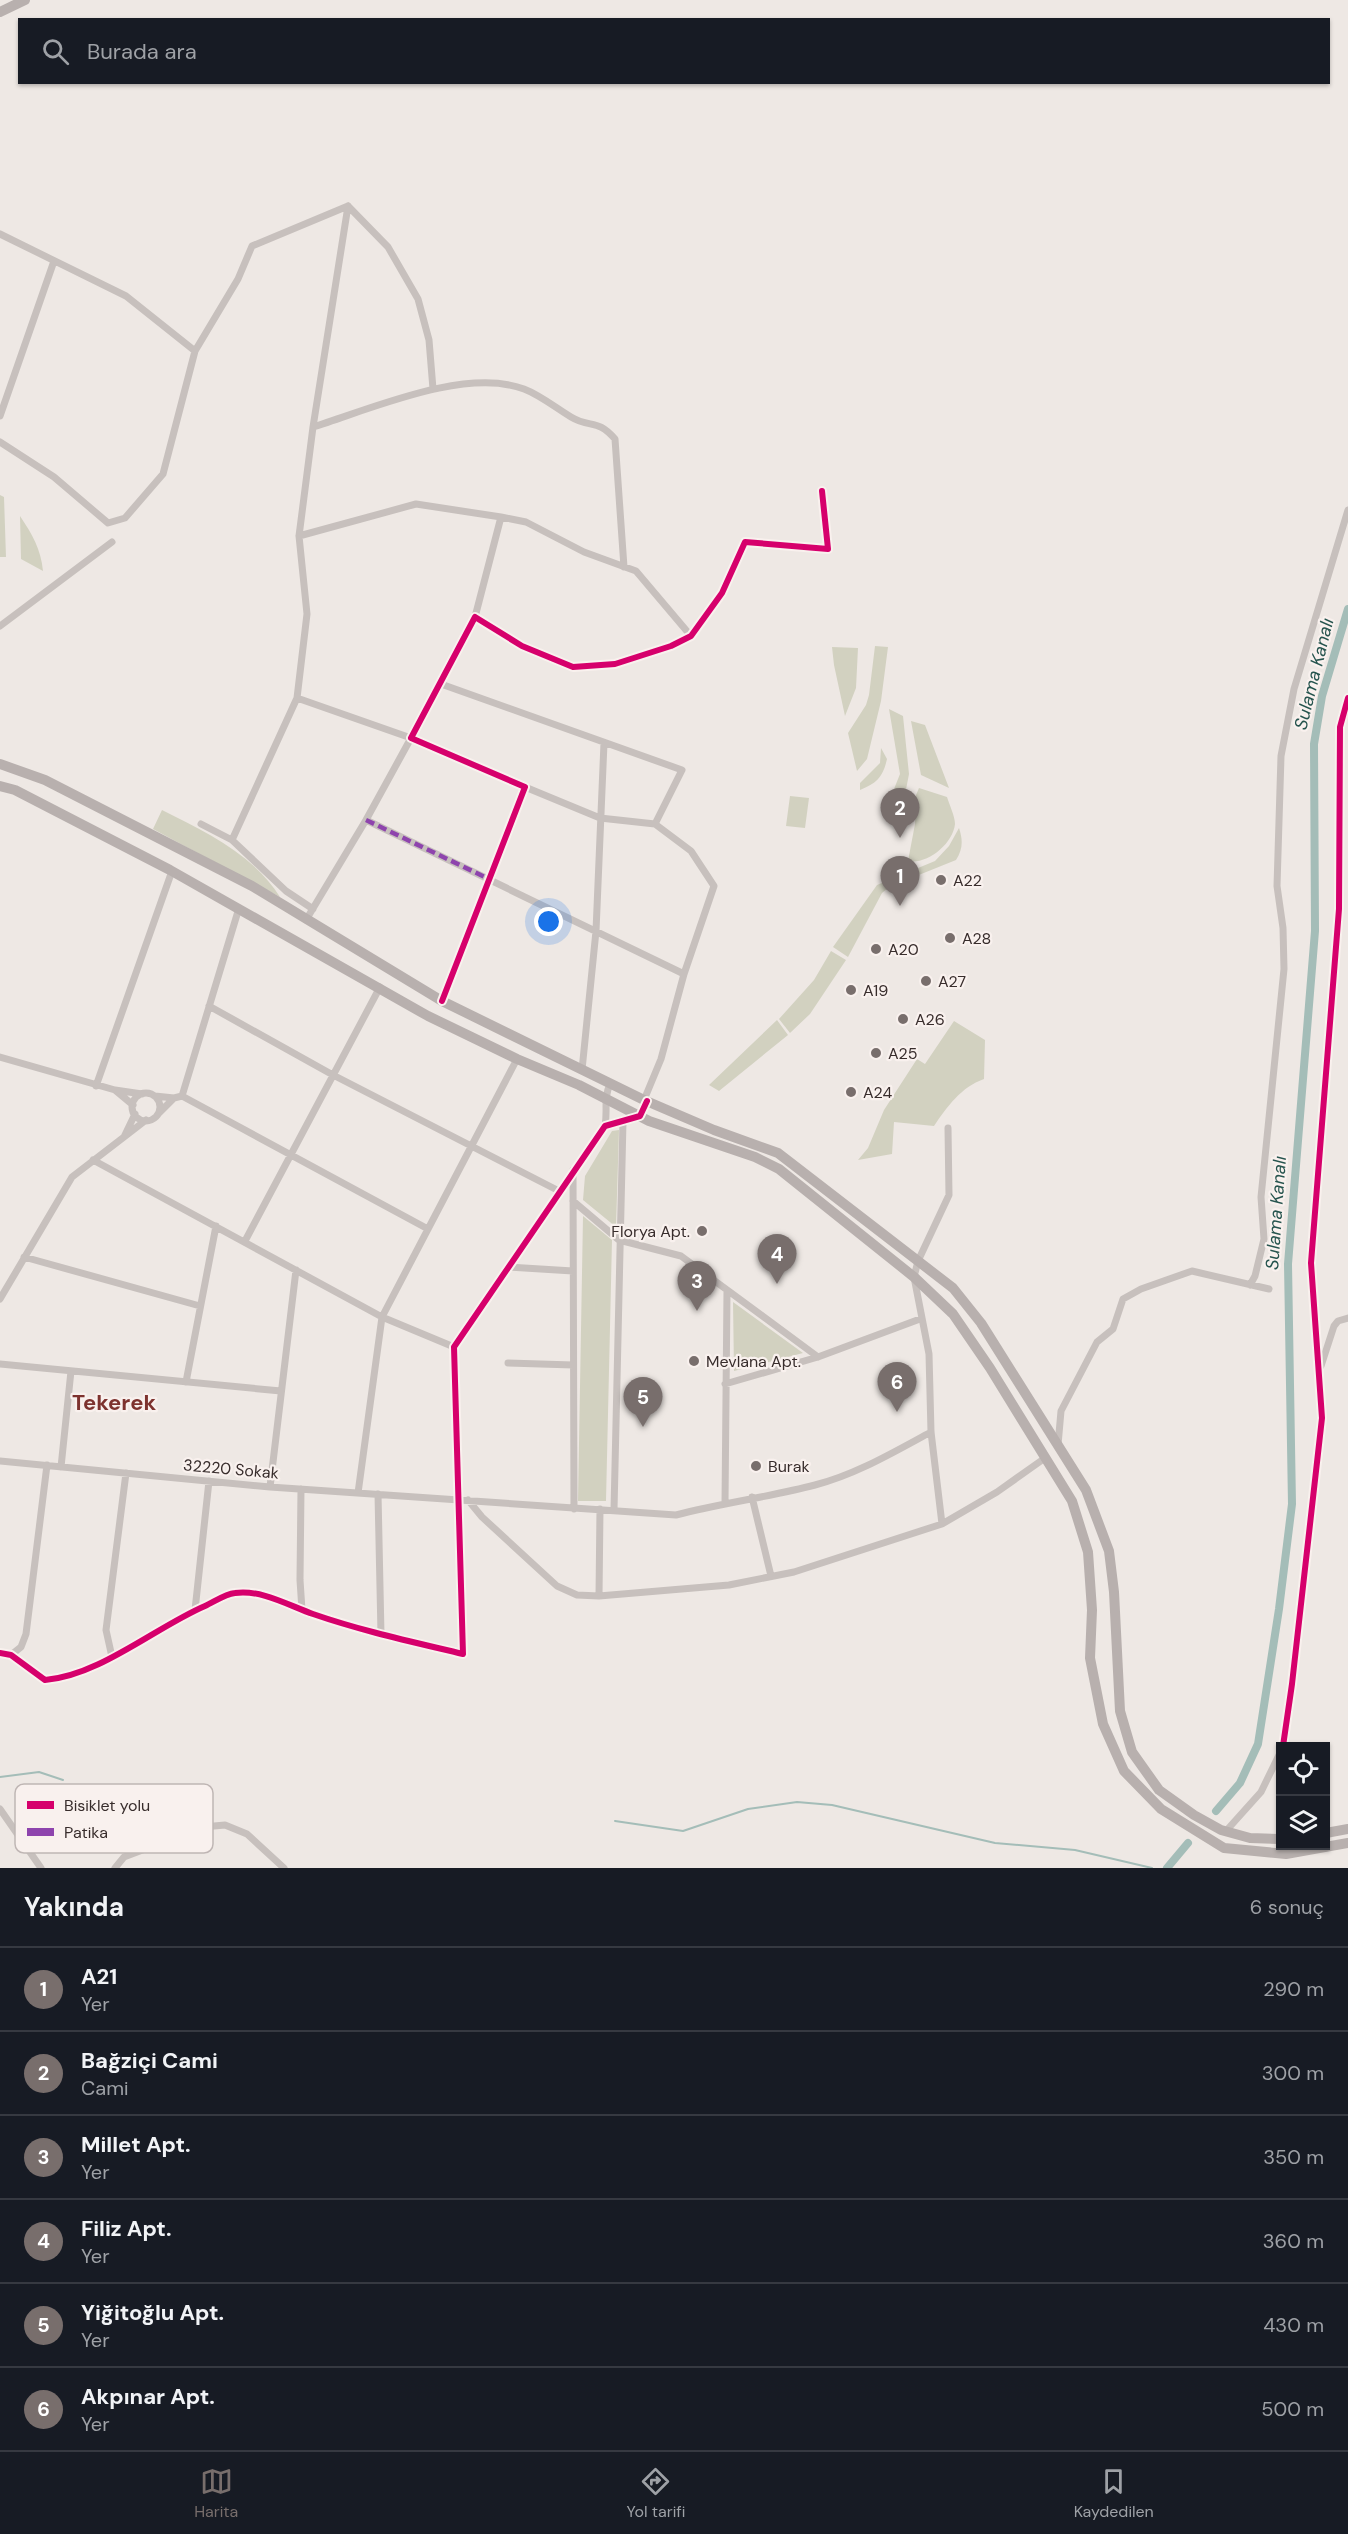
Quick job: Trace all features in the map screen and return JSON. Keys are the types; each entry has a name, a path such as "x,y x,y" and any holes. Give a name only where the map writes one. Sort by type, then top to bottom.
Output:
{"main road":[{"path":"0,12 24,0"},
{"path":"0,764 45,780 252,886 442,1001 610,1084 714,1130 778,1153 953,1288 981,1323 1086,1490 1109,1551 1114,1592 1120,1712 1132,1752 1159,1790 1194,1815 1226,1832 1250,1838 1276,1839"},
{"path":"0,786 15,790 100,832 381,987 428,1016 640,1116 755,1157 779,1169 914,1277 953,1314 990,1368 1072,1500 1088,1552 1092,1611 1090,1658 1102,1724 1124,1771 1161,1809 1224,1848 1286,1854 1348,1844"},
{"path":"1330,1832 1348,1829"}],"street":[{"path":"0,442 54,477 108,523 125,518 163,474 195,351 238,279 252,246 348,206"},
{"path":"348,206 388,247 418,299 429,339 433,389"},
{"path":"232,840 297,698 307,614 299,536 348,206"},
{"path":"0,234 126,296 195,351"},
{"path":"0,416 54,261"},
{"path":"314,427 433,389 482,381 524,389 576,420 604,427 615,439 624,567"},
{"path":"475,617 522,646 573,667 615,664 671,646 691,636 722,593 745,542 828,549 822,491"},
{"path":"299,536 416,504 526,522 584,552 636,571 691,636"},
{"path":"1250,1285 1255,1276 1264,1239 1261,1197 1284,969 1283,928 1277,886 1281,756 1293,688 1348,510"},
{"path":"306,920 366,820 475,617 501,517"},
{"path":"1,623 112,542"},
{"path":"441,684 682,770 656,824"},
{"path":"297,698 411,738 600,818 656,824 691,851 714,886 684,974 661,1059 640,1116 605,1126"},
{"path":"1284,1742 1322,1418 1311,1263 1339,909 1340,727 1348,698"},
{"path":"582,1070 596,931 604,743"},
{"path":"442,1001 525,787"},
{"path":"366,820 684,974"},
{"path":"201,824 232,840 286,891 313,909"},
{"path":"96,1086 172,871"},
{"path":"183,1096 239,908"},
{"path":"245,1241 290,1153 381,987"},
{"path":"209,1006 333,1075 559,1191"},
{"path":"0,1057 96,1086 142,1094 149,1093 155,1096 174,1098 183,1096 428,1229"},
{"path":"358,1493 382,1317 517,1059"},
{"path":"0,1653 10,1655 45,1680 62,1679 112,1657 195,1610 235,1593 262,1596 381,1634 463,1653 454,1347 605,1126 607,1110 604,1098 610,1084"},
{"path":"115,1090 133,1105"},
{"path":"124,1137 135,1114 133,1105 135,1098 142,1094"},
{"path":"155,1096 159,1103 159,1113"},
{"path":"0,1299 72,1177 146,1120 152,1119 174,1098"},
{"path":"135,1114 146,1120"},
{"path":"614,1510 623,1121"},
{"path":"942,1524 931,1432 929,1354 920,1319 914,1277 918,1261 949,1195 948,1128"},
{"path":"93,1160 382,1317 454,1347"},
{"path":"573,1170 574,1509"},
{"path":"573,1201 619,1240 681,1256 818,1357"},
{"path":"186,1382 216,1226"},
{"path":"24,1257 200,1306"},
{"path":"508,1267 573,1271"},
{"path":"270,1487 296,1270"},
{"path":"1058,1446 1061,1411 1097,1342 1113,1329 1123,1299 1141,1289 1192,1270 1269,1289"},
{"path":"725,1503 727,1291"},
{"path":"1320,1389 1322,1360 1330,1336 1338,1321 1348,1318"},
{"path":"725,1384 818,1357 920,1319"},
{"path":"508,1363 573,1365"},
{"path":"0,1364 281,1391"},
{"path":"61,1467 71,1371"},
{"name":"32220 Sokak","path":"0,1461 270,1487 676,1515 816,1485 872,1463 931,1432"},
{"path":"468,1500 482,1518 557,1586 577,1595 600,1596 729,1585 794,1572 942,1524 997,1492 1044,1458"},
{"path":"10,1655 21,1647 26,1634 47,1465"},
{"path":"112,1657 106,1630 126,1473"},
{"path":"195,1610 208,1481"},
{"path":"301,1489 300,1580 303,1610"},
{"path":"378,1494 381,1634"},
{"path":"752,1497 771,1576"},
{"path":"600,1509 600,1596"},
{"path":"1226,1832 1261,1792 1276,1763"},
{"path":"0,1809 15,1831"},
{"path":"213,1826 225,1825 247,1834 284,1868"},
{"path":"31,1853 41,1868"},
{"path":"115,1868 124,1857 134,1853"}],"green space":[{"path":"0,495 4,497 6,557 0,557"},
{"path":"20,516 35,542 43,571 21,559"},
{"path":"875,646 888,647 881,701 867,759 857,771 848,733 866,705"},
{"path":"832,647 858,648 856,688 845,716 834,665"},
{"path":"889,709 903,716 909,774 903,805 894,789 900,774"},
{"path":"911,721 925,725 949,788 921,775"},
{"path":"881,748 887,759 881,775 871,785 860,790 860,783 880,763"},
{"path":"919,788 947,797 955,824 949,839 938,852 923,860 908,861 915,824 916,795"},
{"path":"790,796 809,798 805,828 786,826"},
{"path":"162,810 212,836 242,856 269,882 280,897 153,829"},
{"path":"959,828 962,844 956,860 889,887 882,893 848,957 833,947 877,885 935,861 949,846"},
{"path":"831,951 846,960 810,1014 790,1033 779,1019 814,980"},
{"path":"777,1020 788,1035 719,1091 709,1085"},
{"path":"954,1021 985,1040 984,1079 962,1092 934,1126 894,1122 892,1154 858,1160 868,1148 884,1110 917,1059 925,1064"},
{"path":"619,1130 616,1227 583,1200 585,1176 612,1131"},
{"path":"583,1216 612,1240 606,1501 578,1501"},
{"path":"733,1302 803,1353 734,1371"}],"waterway":[{"name":"Sulama Kanalı","path":"1216,1811 1240,1783 1258,1744 1279,1609 1292,1504 1288,1264 1315,931 1314,744 1322,696 1348,609"},
{"path":"0,1777 39,1772 63,1780"},
{"path":"615,1821 683,1831 748,1809 797,1802 832,1805 995,1843 1075,1850 1152,1868"},
{"name":"Sulama Kanalı","path":"1167,1868 1188,1843"}],"marked path":[{"path":"366,820 489,879"}],"cycle path":[{"path":"442,1001 525,787 411,738 475,617 522,646 573,667 615,664 671,646 691,636 722,593 745,542 828,549 822,491"},
{"path":"1284,1742 1322,1418 1311,1263 1339,909 1340,727 1348,698"},
{"path":"0,1653 11,1655 45,1680 65,1677 106,1660 223,1596 245,1592 275,1599 350,1626 463,1654 454,1347 605,1126 640,1116 647,1101"}],"place":[{"name":"Bağziçi Cami","path":"900,838"},
{"name":"A22","path":"941,880"},
{"name":"A21","path":"900,906"},
{"name":"A28","path":"950,938"},
{"name":"A20","path":"876,949"},
{"name":"A27","path":"926,981"},
{"name":"A19","path":"851,990"},
{"name":"A26","path":"903,1019"},
{"name":"A25","path":"876,1053"},
{"name":"A24","path":"851,1092"},
{"name":"Florya Apt.","path":"702,1231"},
{"name":"Filiz Apt.","path":"777,1284"},
{"name":"Millet Apt.","path":"697,1311"},
{"name":"Mevlana Apt.","path":"694,1361"},
{"name":"Akpınar Apt.","path":"897,1412"},
{"name":"Yiğitoğlu Apt.","path":"643,1427"},
{"name":"Burak","path":"756,1466"}],"district":[{"name":"Tekerek","path":"114,1402"}]}
